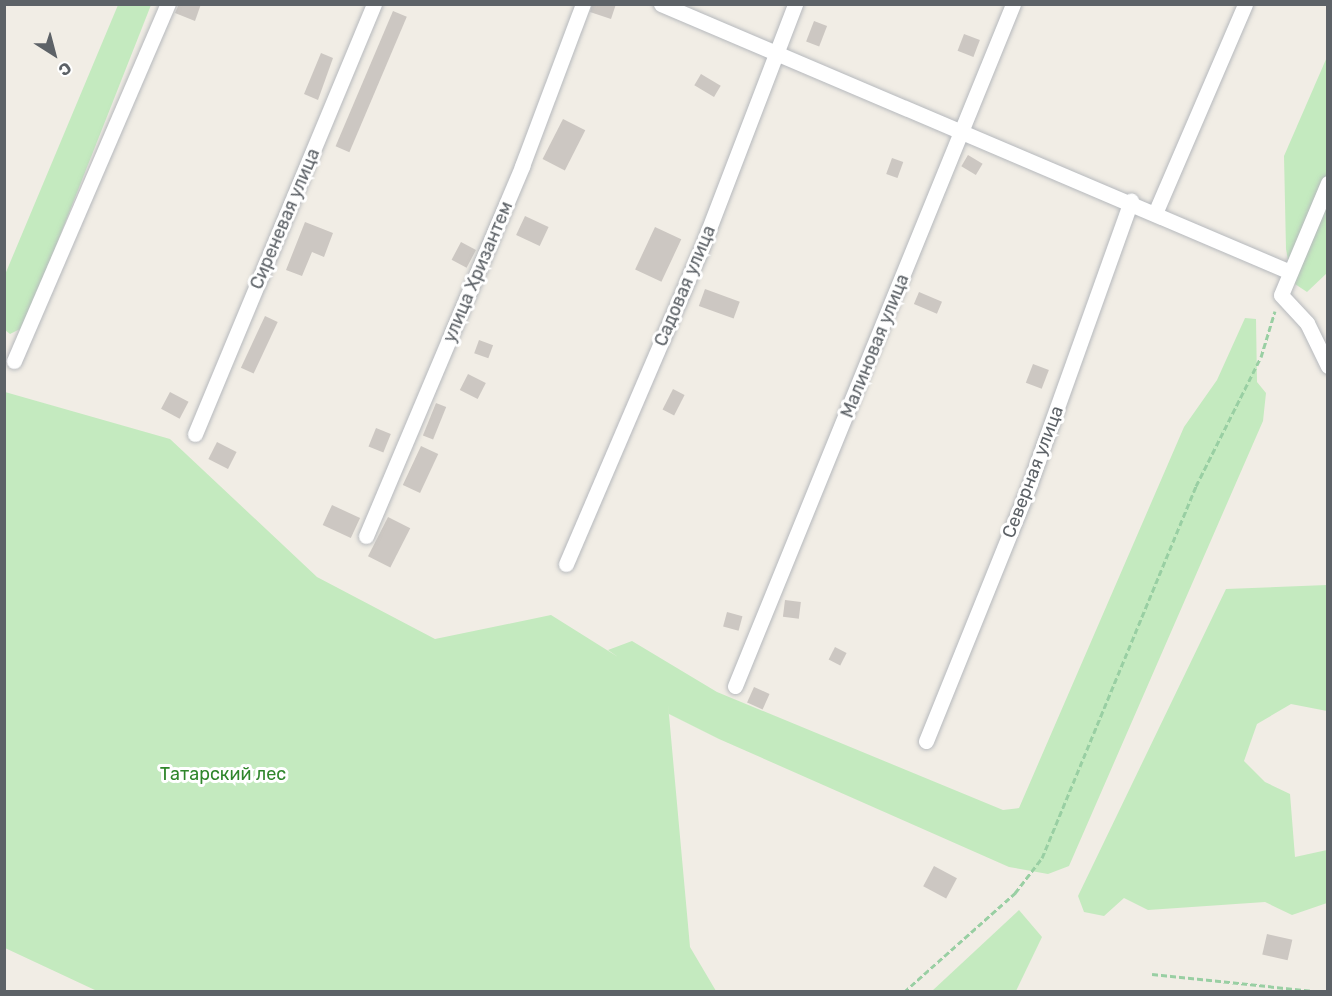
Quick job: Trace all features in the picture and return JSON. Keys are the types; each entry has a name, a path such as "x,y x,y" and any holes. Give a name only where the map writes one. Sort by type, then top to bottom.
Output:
{"street":[{"path":"14,361 168,4"},
{"name":"Сиреневая улица","path":"195,434 374,4"},
{"name":"улица Хризантем","path":"366,536 522,166 583,4"},
{"path":"661,4 963,133 1156,211 1288,271"},
{"name":"Садовая улица","path":"566,564 778,54 795,4"},
{"name":"Малиновая улица","path":"735,686 963,133 1013,4"},
{"path":"1156,211 1245,4"},
{"path":"1328,183 1288,271 1281,295 1307,323 1328,366"},
{"name":"Северная улица","path":"926,741 1030,483 1131,201"}],"path":[{"path":"904,992 1015,893 1042,858 1196,486 1261,357 1281,295"},
{"path":"1152,974 1323,992"}],"green space":[{"path":"118,5 151,5 24,327 10,334 5,330 4,277"},
{"path":"1327,57 1327,273 1307,292 1292,282 1286,249 1284,156"},
{"name":"Татарский лес","path":"1245,318 1256,319 1257,382 1266,393 1263,421 1069,866 1048,874 1009,867 719,739 669,714 668,704 690,947 716,991 97,991 5,948 5,392 170,439 317,577 435,639 551,615 618,657 608,650 632,641 717,692 1003,810 1019,808 1184,427 1217,380"},
{"path":"1327,585 1327,711 1291,704 1257,724 1244,761 1265,782 1290,794 1295,857 1327,850 1327,903 1292,915 1265,902 1148,910 1124,898 1104,916 1084,912 1078,896 1226,589"},
{"path":"1019,910 1042,937 1016,991 932,991"}],"building":[{"path":"179,4 201,4 195,21 175,13"},
{"path":"592,4 616,4 611,19 590,12"},
{"path":"393,11 407,17 349,152 336,146"},
{"path":"814,21 827,26 819,47 806,42"},
{"path":"964,34 980,40 973,57 958,51"},
{"path":"321,53 333,58 318,100 304,94"},
{"path":"701,74 721,86 714,97 694,85"},
{"path":"563,119 585,130 565,170 543,159"},
{"path":"968,155 983,164 976,175 961,166"},
{"path":"892,158 903,162 897,178 886,174"},
{"path":"525,216 549,227 540,246 516,235"},
{"path":"305,222 333,233 324,257 312,252 302,276 286,270"},
{"path":"655,227 681,239 661,282 635,270"},
{"path":"461,242 476,250 467,268 452,260"},
{"path":"705,289 740,302 734,319 699,306"},
{"path":"919,292 942,302 937,314 914,304"},
{"path":"265,316 278,322 254,374 241,368"},
{"path":"479,340 493,345 488,358 474,353"},
{"path":"1033,364 1049,370 1042,389 1026,383"},
{"path":"468,374 486,383 478,399 460,390"},
{"path":"673,389 685,395 674,415 663,409"},
{"path":"170,392 189,402 180,419 161,409"},
{"path":"436,403 446,407 433,440 423,435"},
{"path":"376,428 391,434 383,453 369,447"},
{"path":"217,442 237,452 228,469 208,459"},
{"path":"421,446 438,454 420,493 403,485"},
{"path":"332,505 360,518 351,538 323,525"},
{"path":"388,517 410,528 390,568 368,556"},
{"path":"785,600 801,602 799,619 783,617"},
{"path":"727,612 742,616 739,631 723,626"},
{"path":"835,647 847,653 840,665 829,659"},
{"path":"754,687 770,694 763,709 747,703"},
{"path":"934,866 957,878 946,899 923,886"},
{"path":"1267,934 1292,940 1288,960 1262,954"}]}
